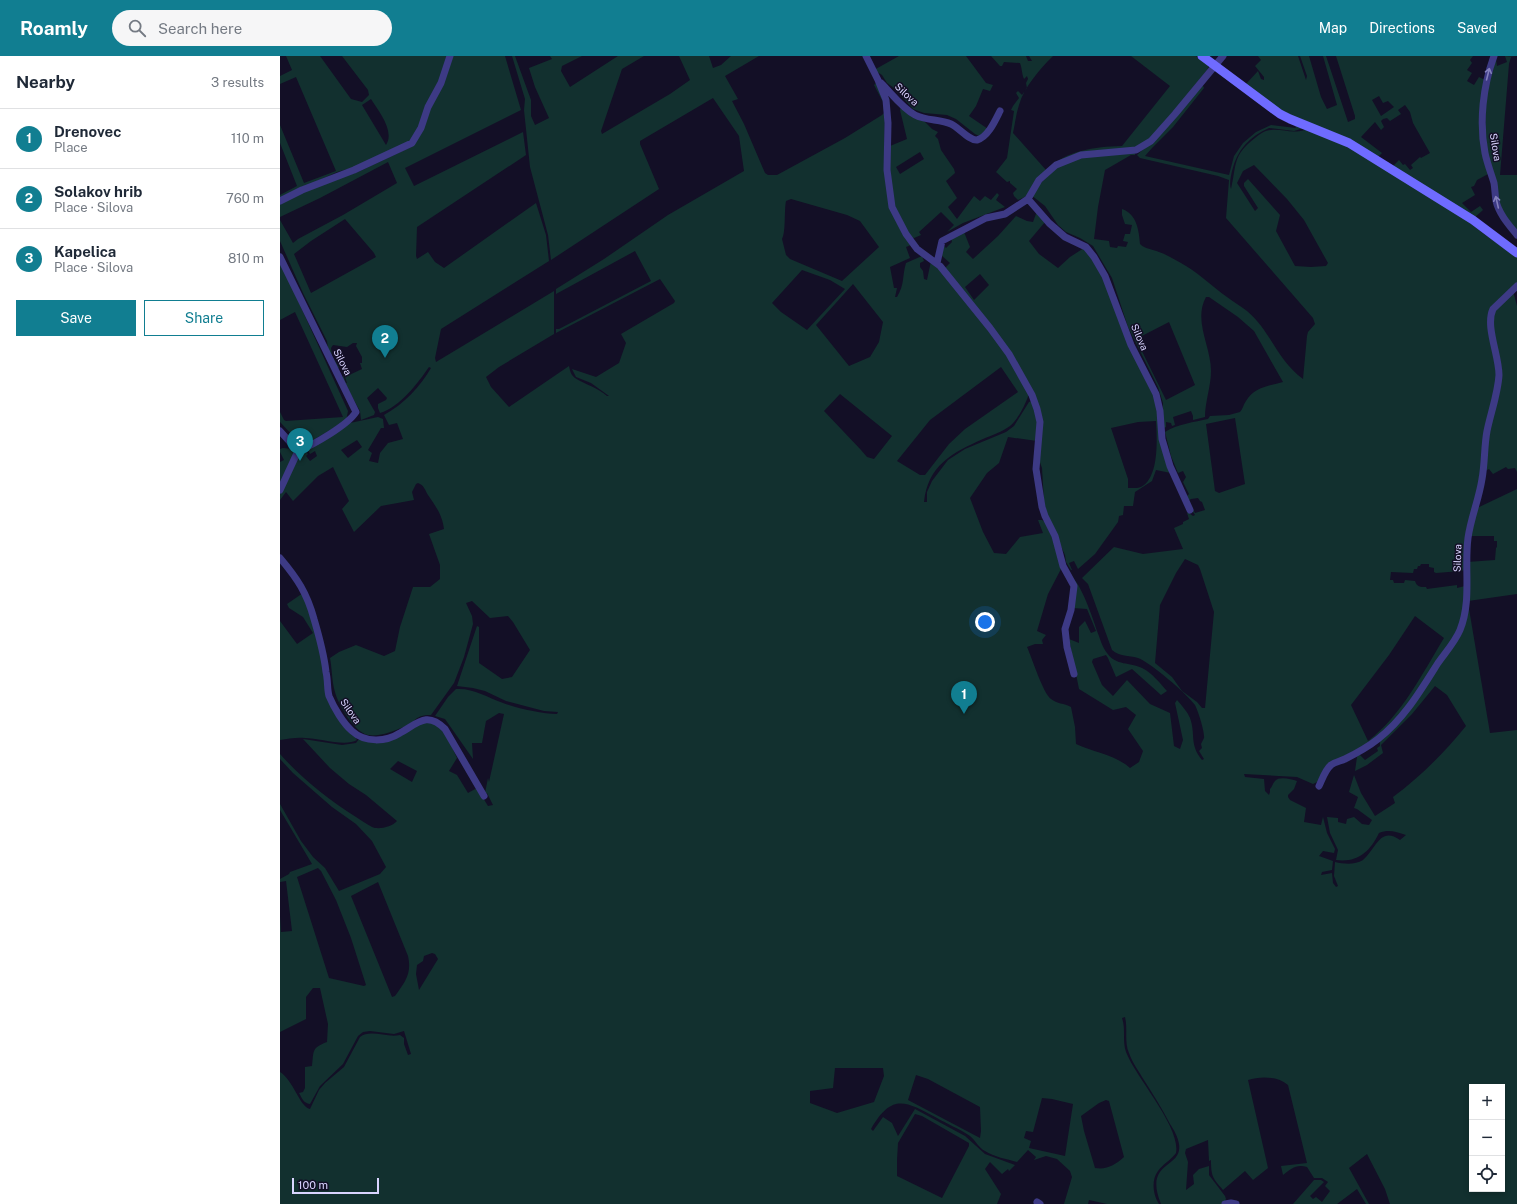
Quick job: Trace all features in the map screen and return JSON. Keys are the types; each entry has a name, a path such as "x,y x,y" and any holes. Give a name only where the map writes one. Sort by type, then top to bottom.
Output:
{"street":[{"path":"280,201 302,190 354,170 412,143 421,128 428,107 441,83 450,56"},
{"path":"866,56 886,100 888,123 887,170 892,207 906,234 917,249 937,263 955,283 1009,354 1032,395 1037,409 1040,422 1036,469 1042,507 1055,536 1063,566 1074,586 1071,610 1066,629 1074,674"},
{"path":"1202,56 1280,114 1336,137 1377,160 1473,220 1517,254"},
{"path":"937,263 942,241 986,218 1005,214 1028,199 1039,180 1056,165 1081,155 1136,150 1151,141 1223,56"},
{"name":"Silova","path":"1494,56 1485,90 1483,134 1485,154 1499,210 1517,235"},
{"name":"Silova","path":"878,80 901,104 915,115 952,124 972,139 978,140 985,134 991,128 1000,112"},
{"name":"Silova","path":"1028,199 1065,238 1086,248 1094,257 1105,276 1129,339 1156,394 1160,411 1162,439 1170,466 1190,510"},
{"name":"Silova","path":"280,256 356,412 352,418 342,425 298,451"},
{"name":"Silova","path":"1319,786 1324,774 1331,765 1360,752 1379,738 1408,709 1460,630 1466,610 1466,567 1468,539 1473,512 1479,495 1484,467 1486,436 1499,374 1491,326 1491,314 1493,309 1517,286"},
{"path":"280,431 298,451 280,490"},
{"name":"Silova","path":"280,558 304,590 314,618 321,645 327,673 329,695 335,708 352,731 360,738 372,740 383,739 400,734 420,720 437,722 445,729 484,796"},
{"path":"1225,1204 1236,1204"}],"green space":[{"path":"286,56 320,56 351,99 362,102 369,95 368,90 342,56 449,56 414,139 355,167 337,172 280,198 280,195 297,186 280,143 280,125 304,183 336,171 296,77 280,84 280,76 292,70","holes":["371,99 382,116 389,134 386,145 362,105"]},
{"path":"453,56 505,56 521,110 405,168 414,186 523,132 526,155 417,227 417,259 428,252 435,262 444,268 536,203 546,235 549,261 441,329 435,358 436,362 554,291 554,334 499,367 486,377 491,387 509,407 569,366 571,373 575,378 609,396 591,383 576,377 572,369 596,377 619,363 626,343 621,334 675,301 660,279 556,333 556,329 559,329 651,281 635,251 556,294 556,289 604,259 668,215 744,171 739,136 713,98 640,141 659,189 551,260 548,235 530,167 524,110 525,99 512,56 515,56 531,100 531,116 535,125 549,118 535,87 529,68 552,59 550,56 582,56 562,66 561,71 570,87 618,56 644,56 622,69 601,131 602,134 670,94 690,80 679,56 709,56 713,68 721,65 731,56 759,56 725,76 738,99 732,101 744,124 765,173 768,175 777,175 845,138 882,115 884,113 883,102 874,85 877,82 882,94 885,113 884,155 890,207 911,245 906,247 910,258 890,267 894,288 897,288 895,297 897,297 901,288 906,263 922,256 924,261 920,263 920,267 923,271 924,279 927,280 931,261 936,264 998,342 1018,373 1029,394 1026,403 1010,426 952,455 936,469 926,489 924,502 927,502 927,492 932,481 948,460 965,449 1006,432 1014,426 1029,402 1032,401 1038,421 1037,441 1008,437 999,463 987,473 970,498 983,532 994,553 1006,554 1020,537 1043,533 1038,520 1045,522 1057,547 1061,569 1048,594 1037,631 1046,635 1042,640 1043,644 1035,644 1027,647 1041,683 1048,695 1053,701 1071,707 1075,727 1076,744 1118,760 1130,768 1139,762 1143,751 1128,729 1136,715 1126,707 1113,710 1079,689 1069,639 1079,643 1079,627 1085,621 1091,633 1096,631 1087,609 1073,608 1075,588 1072,579 1073,578 1076,582 1083,595 1101,642 1107,653 1119,662 1137,666 1146,670 1156,678 1167,691 1161,695 1132,669 1116,677 1106,655 1093,659 1092,662 1102,685 1113,696 1127,680 1150,704 1170,713 1174,746 1180,749 1183,740 1175,703 1177,700 1190,718 1195,749 1202,760 1204,759 1199,751 1202,748 1201,744 1204,738 1203,731 1195,705 1177,686 1151,665 1138,658 1121,655 1112,650 1088,584 1082,578 1114,547 1143,554 1183,549 1174,528 1183,524 1183,522 1189,519 1187,513 1193,516 1195,515 1190,507 1192,507 1195,513 1205,510 1202,502 1198,498 1188,501 1186,497 1189,494 1183,482 1186,477 1183,471 1178,473 1171,456 1165,432 1180,425 1208,419 1210,416 1229,415 1240,412 1249,396 1253,393 1262,388 1283,382 1254,331 1238,317 1209,297 1206,297 1202,306 1201,315 1211,371 1205,417 1193,420 1191,411 1173,417 1175,425 1172,426 1171,423 1166,422 1166,427 1164,428 1162,420 1163,403 1158,387 1128,327 1112,278 1093,246 1066,232 1058,225 1045,206 1031,195 1038,184 1054,168 1072,159 1094,154 1121,151 1135,153 1135,155 1131,155 1105,170 1094,239 1109,241 1110,247 1126,247 1128,242 1123,241 1125,234 1130,234 1132,225 1125,224 1122,209 1127,211 1134,219 1139,234 1140,244 1142,246 1166,255 1186,266 1247,311 1262,327 1287,363 1303,379 1307,336 1308,332 1315,324 1313,318 1226,218 1229,180 1218,176 1140,158 1137,155 1161,133 1214,69 1281,117 1350,147 1448,206 1517,257 1517,284 1503,295 1490,312 1489,321 1497,368 1496,385 1484,435 1481,477 1469,521 1464,570 1436,573 1434,572 1434,568 1429,567 1429,564 1421,564 1417,569 1414,569 1413,573 1391,572 1390,580 1393,580 1394,583 1404,583 1405,580 1415,581 1418,586 1426,587 1427,589 1457,585 1457,588 1465,586 1464,613 1456,633 1400,717 1377,739 1348,757 1327,766 1317,782 1313,784 1297,777 1244,774 1245,777 1264,779 1265,791 1269,795 1270,789 1277,779 1285,778 1297,781 1294,789 1288,797 1290,800 1306,808 1304,822 1321,825 1323,817 1327,833 1335,849 1334,853 1323,851 1319,856 1333,861 1332,870 1322,872 1321,875 1332,873 1333,883 1336,887 1338,886 1334,876 1335,862 1349,864 1360,862 1383,837 1393,836 1400,840 1406,835 1392,831 1379,833 1371,846 1362,855 1350,860 1336,860 1338,850 1330,833 1327,817 1338,818 1338,822 1346,824 1347,819 1354,817 1362,824 1369,825 1372,820 1354,808 1358,797 1349,792 1354,775 1361,793 1375,816 1395,803 1393,797 1432,764 1466,726 1447,695 1435,686 1412,714 1381,745 1383,753 1367,765 1355,771 1357,757 1359,754 1365,760 1378,751 1377,748 1380,746 1380,741 1415,702 1440,662 1454,643 1461,629 1468,603 1490,733 1517,730 1517,1204 1390,1204 1385,1189 1367,1154 1349,1168 1369,1204 1366,1204 1357,1189 1337,1204 1293,1204 1314,1180 1321,1180 1324,1182 1310,1196 1313,1199 1316,1197 1322,1202 1330,1191 1325,1186 1328,1182 1322,1178 1314,1178 1307,1167 1303,1166 1294,1168 1283,1175 1281,1166 1307,1163 1288,1085 1274,1078 1263,1077 1248,1080 1268,1168 1253,1180 1245,1171 1223,1190 1212,1174 1211,1160 1209,1161 1208,1140 1186,1149 1185,1153 1188,1162 1186,1190 1194,1184 1193,1175 1199,1169 1209,1166 1209,1175 1225,1196 1226,1199 1223,1204 1161,1204 1157,1190 1157,1180 1160,1172 1175,1158 1179,1152 1179,1144 1174,1131 1130,1056 1127,1044 1125,1017 1122,1018 1126,1052 1131,1063 1165,1116 1176,1142 1176,1153 1160,1169 1154,1179 1154,1192 1159,1204 1107,1204 1089,1200 1088,1204 1064,1204 1072,1177 1070,1171 1057,1159 1046,1156 1034,1160 1036,1157 1028,1150 1017,1162 996,1156 983,1150 970,1136 962,1131 916,1107 900,1104 893,1105 886,1110 871,1129 873,1131 883,1117 892,1123 898,1136 915,1109 965,1136 985,1154 1015,1165 1009,1171 1008,1169 1002,1174 990,1162 985,1169 1001,1194 997,1204 280,1204 280,1072 289,1081 306,1107 310,1109 319,1090 344,1067 360,1037 369,1034 400,1035 404,1038 404,1044 408,1055 411,1054 404,1031 394,1034 370,1031 363,1032 358,1036 343,1064 320,1086 310,1104 304,1101 299,1093 303,1092 305,1088 305,1067 312,1066 314,1051 318,1046 327,1042 328,1024 320,988 313,988 306,997 306,1019 280,1032 280,916 281,932 292,931 286,881 280,882 280,879 290,872 312,864 280,810 280,804 301,841 313,857 325,868 339,891 380,874 386,867 372,841 356,824 332,807 293,773 280,759 280,754 306,780 335,803 370,826 381,828 392,825 397,821 330,768 303,739 342,745 356,743 359,739 378,742 390,739 420,722 433,721 445,732 457,758 449,771 457,775 468,793 477,788 488,806 493,805 487,793 485,793 488,778 489,782 504,714 499,713 486,721 482,743 472,743 473,759 445,719 435,716 448,697 456,689 462,689 474,691 522,709 551,714 557,714 558,712 544,711 506,701 485,691 457,686 477,626 479,627 479,663 502,679 512,677 530,650 508,616 490,618 472,601 466,603 472,616 473,624 464,657 454,683 431,715 421,716 408,725 377,735 368,735 357,729 347,717 337,697 333,684 330,658 339,652 356,645 384,656 395,651 400,627 413,587 430,587 440,579 440,565 429,534 444,529 442,519 422,485 418,483 412,492 414,500 381,506 354,532 342,509 349,501 333,467 318,476 293,501 286,492 280,500 280,491 300,453 304,450 308,454 306,456 310,461 317,456 315,451 310,454 307,448 350,423 378,417 383,419 384,428 381,428 368,450 372,453 369,461 378,463 380,453 388,443 403,439 397,423 389,425 384,415 398,406 411,394 422,382 431,368 429,367 408,394 395,406 380,413 378,404 387,398 378,388 367,398 375,412 374,415 361,420 360,411 343,380 343,375 347,383 345,377 362,369 360,363 362,363 362,357 356,346 357,343 353,343 347,347 333,345 331,348 332,356 339,367 337,370 329,355 327,341 303,293 280,241 280,220 293,243 397,183 388,162 320,198 280,217 280,203 316,186 358,172 411,147 420,135 428,113 444,82","holes":["1215,71 1272,113 1296,128 1271,125 1256,132 1243,143 1234,156 1229,175 1145,156 1173,127 1204,88 1202,84","1269,128 1294,131 1304,128 1305,130 1296,132 1269,130 1263,132 1255,138 1242,150 1239,155 1231,189 1230,180 1234,163 1245,145 1250,140","1254,165 1287,199 1304,220 1328,263 1326,266 1295,266 1276,231 1280,215 1248,179 1244,183 1244,186 1258,208 1255,211 1237,183 1243,171","791,199 847,215 860,221 879,247 842,281 790,259 786,255 782,239 784,232 786,201","345,219 376,257 311,293 294,254","802,270 830,280 845,289 807,330 781,312 772,303","853,284 883,322 879,342 870,357 849,366 816,325","1169,322 1195,385 1166,400 1136,339","1001,367 1018,392 965,429 949,444 925,475 920,475 897,461 930,420","840,394 892,436 874,459 867,457 824,411","1235,418 1245,484 1219,493 1215,491 1206,424","357,440 362,447 348,458 341,450","1185,559 1198,565 1214,612 1205,708 1202,708 1197,702 1182,691 1172,677 1155,663 1160,605 1176,573","1415,616 1444,638 1419,680 1401,706 1380,731 1368,741 1351,705 1389,655","398,761 417,771 412,782 390,769","318,868 321,871 336,900 351,938 366,985 364,986 329,978 297,877","378,882 408,956 409,962 407,978 395,996 392,997 351,896","432,953 435,954 438,959 419,990 416,974 417,965 423,961 424,956","835,1068 883,1068 884,1076 874,1102 837,1113 810,1103 810,1091 833,1088","916,1075 928,1079 980,1107 980,1138 908,1100","1042,1098 1073,1104 1065,1156 1029,1148 1031,1141 1024,1138 1026,1131 1033,1132","1106,1100 1109,1101 1124,1157 1111,1166 1095,1168 1081,1116 1099,1103","915,1114 922,1116 969,1143 969,1146 942,1198 897,1176 898,1143"]},
{"path":"899,56 966,56 986,83 993,85 990,91 983,89 976,106 969,116 988,129 979,136 956,119 947,115 924,113 913,109 894,88 887,83 882,75 874,70"},
{"path":"991,56 1026,56 1028,61 1032,61 1029,56 1053,56 1038,72 1027,88 1026,83 1028,79 1027,76 1024,79 1020,63 1004,62 1002,66 1000,66"},
{"path":"1131,56 1196,56 1209,66 1153,137 1135,148 1066,159 1027,196 1018,200 1013,193 1017,189 1010,183 1010,181 1007,182 996,172 1007,158 1014,111 1011,110 1019,98 1016,93 1018,91 1022,95 1025,90 1018,108 1013,133 1046,170 1063,158 1081,151 1101,147 1122,146 1170,86"},
{"path":"1258,56 1298,56 1306,80 1307,76 1300,56 1309,56 1321,97 1327,109 1337,105 1323,56 1326,56 1348,122 1355,119 1355,116 1336,56 1473,56 1470,60 1472,63 1467,70 1472,73 1467,81 1474,85 1479,77 1485,80 1482,114 1490,173 1477,180 1474,186 1471,187 1475,195 1462,203 1471,212 1480,206 1483,210 1474,218 1393,166 1399,160 1410,170 1413,168 1411,165 1420,157 1421,158 1430,153 1413,123 1410,112 1405,105 1398,110 1401,114 1390,121 1387,118 1381,121 1384,127 1381,130 1375,122 1361,137 1382,153 1378,157 1282,111 1245,85 1258,71 1261,79 1264,80 1264,77 1255,66 1261,60","holes":["1379,96 1383,103 1388,101 1394,107 1381,116 1372,100"]},
{"path":"1505,56 1517,57 1511,57 1509,64 1500,175 1517,175 1517,233 1499,207 1485,147 1486,92 1496,59 1497,66 1507,62"},
{"path":"901,105 938,132 935,136 938,139 941,150 954,169 955,173 946,181 957,198 948,207 957,219 974,196 980,201 985,196 991,200 997,193 999,195 996,200 1005,207 963,223 947,232 954,225 941,212 919,232 921,235 914,238 909,237 895,212 888,155 890,146 907,139 900,110","holes":["920,152 924,159 900,174 896,167"]},
{"path":"1037,211 1045,222 1029,241 1039,254 1058,268 1070,257 1084,248 1097,264 1154,393 1171,473 1156,470 1152,481 1135,492 1133,506 1124,506 1123,515 1119,516 1118,522 1095,554 1078,569 1074,561 1069,563 1072,570 1066,562 1065,555 1047,516 1044,501 1042,468 1038,457 1041,437 1031,389 945,268 950,263 941,255 944,246 946,248 952,242 951,238 964,232 970,247 966,252 973,259 998,236 1016,216 1033,222","holes":["980,274 989,285 974,300 965,287","1156,421 1157,436 1155,464 1149,480 1141,487 1128,488 1128,479 1111,428 1138,422"]},
{"path":"280,261 348,411 346,421 299,448 298,445 307,436 303,432 293,436 280,422 280,412 286,421 343,417 295,312 280,320"},
{"path":"1513,291 1517,306 1517,472 1515,468 1508,469 1506,467 1493,474 1489,469 1485,471 1487,436 1498,390 1492,325 1494,310"},
{"path":"280,449 292,449 296,453 280,485 280,462 284,460"},
{"path":"1517,489 1517,594 1468,601 1467,562 1495,560 1497,547 1497,541 1494,541 1494,536 1469,536 1475,509"},
{"path":"303,593 319,643 327,694 357,740 352,742 346,743 311,738 292,738 280,740 280,621 297,644 313,633 303,617 289,608 287,604"}],"place":[{"name":"Solakov hrib","path":"385,358"},
{"name":"Kapelica","path":"300,461"},
{"name":"Drenovec","path":"964,714"}]}
